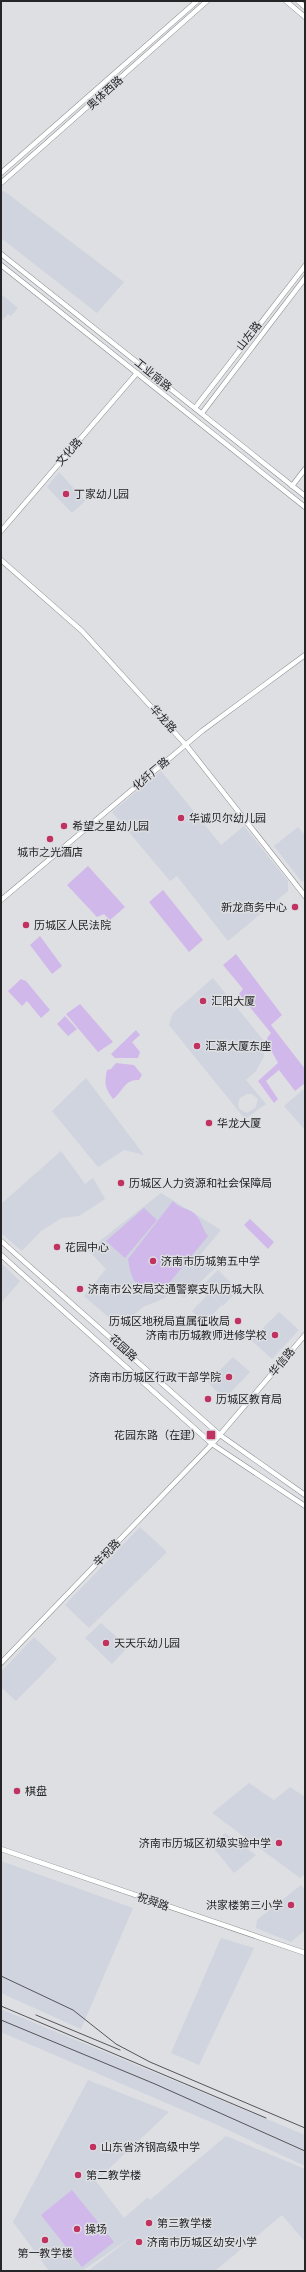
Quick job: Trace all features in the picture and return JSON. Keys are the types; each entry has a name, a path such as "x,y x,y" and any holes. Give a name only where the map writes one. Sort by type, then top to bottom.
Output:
{"main road":[{"name":"奥体西路","path":"1,173 196,1"},
{"name":"奥体西路","path":"1,183 207,1"},
{"path":"286,1 305,17"},
{"path":"298,1 305,7"},
{"name":"工业南路","path":"1,254 305,496"},
{"name":"工业南路","path":"1,265 305,507"},
{"name":"山左路","path":"195,408 305,266"},
{"name":"山左路","path":"202,413 305,278"},
{"name":"文化路","path":"1,531 137,373"},
{"path":"292,486 305,469"},
{"name":"华龙路","path":"1,560 82,631 186,744 305,896"},
{"name":"化纤厂路","path":"1,900 186,744 305,655"},
{"name":"花园路","path":"1,1241 220,1435 305,1495"},
{"name":"花园路","path":"1,1255 212,1444 305,1506"},
{"name":"华信路","path":"212,1444 305,1336"},
{"name":"辛祝路","path":"1,1663 212,1444"},
{"name":"祝舜路","path":"1,1849 305,1953"}],"shaded area":[{"path":"4,191 124,282 97,313 1,238 1,193"},
{"path":"1,294 18,308 11,316 8,314 1,322"},
{"name":"丁家幼儿园","path":"59,472 85,501 72,513 47,487"},
{"path":"161,771 221,845 244,826 288,881 288,891 228,941 177,876 170,881 112,812"},
{"path":"298,827 305,835 305,880 302,882 274,846"},
{"path":"88,866 125,907 110,920 104,914 97,917 67,885"},
{"path":"163,890 203,940 189,952 149,902"},
{"path":"40,936 62,966 52,974 30,945"},
{"path":"236,954 282,1015 271,1025 305,1069 305,1083 295,1091 279,1070 266,1081 278,1099 274,1103 258,1081 278,1063 267,1038 271,1033 239,994 243,989 223,965"},
{"path":"213,978 264,1041 261,1042 264,1056 256,1071 246,1080 266,1104 245,1119 169,1025 173,1013","holes":["247,1094 252,1094 258,1099 255,1108 247,1113 239,1109 238,1103 240,1098"]},
{"path":"21,979 26,981 50,1010 41,1018 27,1001 22,1006 8,991"},
{"path":"80,1004 113,1042 98,1052 66,1014"},
{"path":"65,1016 77,1029 68,1036 57,1024"},
{"path":"136,1030 140,1035 132,1042 140,1052 138,1058 115,1058 111,1054"},
{"path":"116,1063 134,1065 142,1075 139,1080 134,1080 127,1084 113,1099 108,1092 106,1078 107,1070 111,1069"},
{"path":"86,1078 144,1155 124,1150 98,1167 52,1111"},
{"path":"305,1088 305,1130 284,1106"},
{"path":"61,1151 85,1184 93,1178 105,1199 79,1216 62,1218 41,1231 22,1251 1,1233 1,1204"},
{"name":"济南市历城第五中学","path":"161,1193 221,1230 201,1254 215,1268 184,1298 173,1290 165,1298 143,1307 120,1327 84,1296 106,1269 88,1250"},
{"path":"173,1201 178,1206 195,1214 208,1236 160,1294 154,1289 140,1285 133,1279 128,1259"},
{"path":"144,1208 157,1220 125,1258 106,1241"},
{"path":"250,1219 274,1242 268,1249 244,1225"},
{"path":"1,1263 20,1281 1,1303"},
{"path":"218,1270 238,1290 223,1306 203,1285"},
{"path":"209,1293 222,1305 204,1323 192,1311"},
{"name":"济南市历城教师进修学校","path":"279,1312 299,1330 272,1359 251,1340"},
{"name":"济南市历城区行政干部学院","path":"233,1357 250,1372 224,1399 208,1382"},
{"path":"140,1527 167,1552 89,1628 65,1605"},
{"name":"天天乐幼儿园","path":"101,1623 128,1647 112,1664 85,1638"},
{"path":"34,1637 57,1659 16,1701 1,1687 1,1672"},
{"name":"济南市历城区初级实验中学","path":"249,1783 274,1800 290,1787 305,1797 305,1874 300,1878 212,1813"},
{"path":"225,1833 256,1855 234,1873 212,1846"},
{"path":"1,1861 133,1908 81,2029 1,1993"},
{"name":"洪家楼第三小学","path":"301,1885 305,1890 305,1930 291,1942 256,1928 257,1920"},
{"path":"221,1938 254,1948 199,2065 171,2053"},
{"path":"1,2009 305,2135 305,2166 213,2123 1,2032"},
{"path":"88,2080 169,2112 96,2181 124,2218 148,2197 150,2200 226,2136 305,2169 305,2242 282,2215 215,2271 88,2271 133,2236 82,2271 49,2271 13,2222"},
{"name":"操场","path":"72,2190 114,2242 82,2267 41,2215"}],"railway":[{"path":"1,1976 73,2010 116,2044 150,2062 305,2128"},
{"path":"1,2006 266,2118"},
{"path":"36,2015 120,2050"},
{"path":"1,2020 155,2084 305,2151"}],"place":[{"name":"丁家幼儿园","path":"66,494"},
{"name":"华诚贝尔幼儿园","path":"181,818"},
{"name":"希望之星幼儿园","path":"64,826"},
{"name":"城市之光酒店","path":"50,839"},
{"name":"新龙商务中心","path":"295,907"},
{"name":"历城区人民法院","path":"26,925"},
{"name":"汇阳大厦","path":"203,1001"},
{"name":"汇源大厦东座","path":"197,1046"},
{"name":"华龙大厦","path":"209,1123"},
{"name":"历城区人力资源和社会保障局","path":"121,1183"},
{"name":"花园中心","path":"57,1247"},
{"name":"济南市历城第五中学","path":"153,1261"},
{"name":"济南市公安局交通警察支队历城大队","path":"80,1289"},
{"name":"历城区地税局直属征收局","path":"238,1321"},
{"name":"济南市历城教师进修学校","path":"275,1335"},
{"name":"济南市历城区行政干部学院","path":"229,1377"},
{"name":"历城区教育局","path":"208,1399"},
{"name":"花园东路（在建）","path":"211,1435"},
{"name":"天天乐幼儿园","path":"106,1643"},
{"name":"棋盘","path":"17,1791"},
{"name":"济南市历城区初级实验中学","path":"279,1843"},
{"name":"洪家楼第三小学","path":"291,1905"},
{"name":"山东省济钢高级中学","path":"93,2147"},
{"name":"第二教学楼","path":"78,2175"},
{"name":"第三教学楼","path":"149,2223"},
{"name":"操场","path":"77,2229"},
{"name":"第一教学楼","path":"45,2240"},
{"name":"济南市历城区幼安小学","path":"139,2242"}]}
